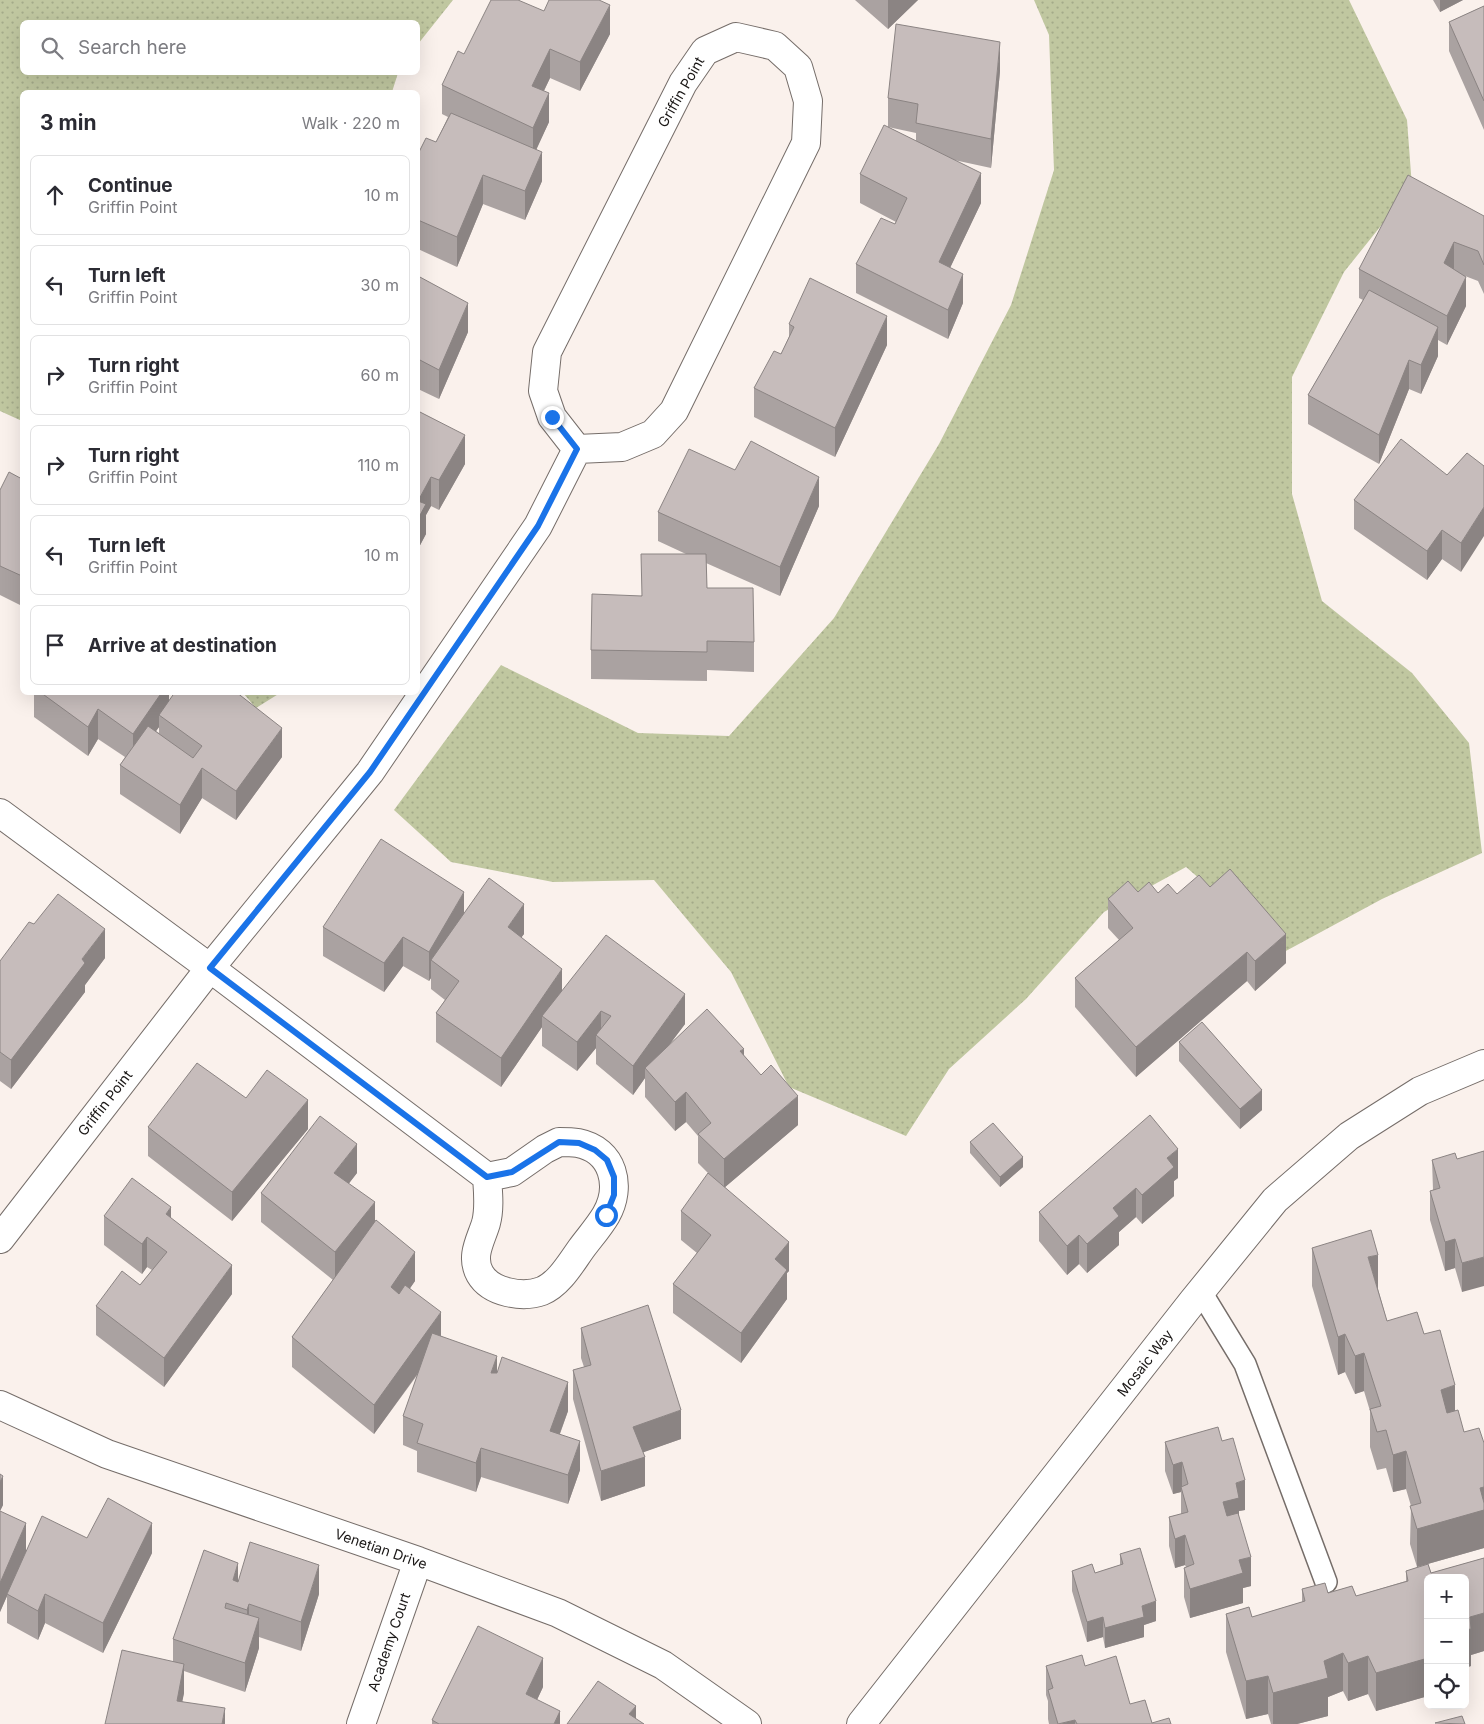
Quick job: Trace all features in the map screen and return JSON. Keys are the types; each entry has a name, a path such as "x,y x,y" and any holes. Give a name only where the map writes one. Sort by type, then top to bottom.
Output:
{"street":[{"name":"Griffin Point","path":"736,37 775,46 798,67 808,101 806,143 793,170 674,411 653,434 622,447 577,449 552,417 543,391 547,352 683,83 705,51 736,37"},
{"name":"Griffin Point","path":"0,1239 210,968 370,772 538,526 577,449"},
{"path":"0,813 210,968 487,1177 512,1172 559,1142 579,1143 595,1150 607,1160 614,1177 614,1195 606,1215 559,1278 543,1291 510,1293 493,1286 480,1274 475,1257 486,1223 489,1205 487,1177"},
{"name":"Mosaic Way","path":"861,1724 1275,1200 1349,1136 1420,1091 1484,1064"},
{"name":"Venetian Drive","path":"0,1405 107,1454 418,1561 558,1613 663,1665 748,1724"},
{"name":"Academy Court","path":"361,1724 418,1561"}],"lane":[{"path":"1201,1292 1245,1364 1326,1582"}],"green space":[{"path":"0,0 453,0 420,41 420,20 20,20 20,75 397,75 393,90 20,90 20,420 0,411"},
{"path":"1034,0 1349,0 1407,120 1412,187 1344,272 1292,377 1292,494 1322,601 1412,673 1469,743 1482,853 1382,899 1284,952 1186,867 1104,912 1026,999 949,1069 906,1136 789,1087 731,972 654,880 553,882 451,862 394,810 501,665 638,733 729,736 834,618 939,444 1011,305 1054,170 1049,35"},
{"path":"245,695 277,695 256,708"}],"building":[{"path":"491,0 518,0 544,11 549,0 599,0 610,5 580,62 550,49 532,86 549,93 533,128 442,85 458,51 464,54"},
{"path":"1484,6 1484,101 1449,22"},
{"path":"896,24 1000,42 991,139 916,123 918,104 888,98"},
{"path":"451,113 542,152 525,191 483,175 457,237 420,221 420,150 426,138 436,142"},
{"path":"884,125 981,173 939,262 963,274 948,310 856,264 881,218 895,224 907,198 860,174"},
{"path":"1408,175 1484,216 1484,265 1478,251 1454,242 1444,263 1466,277 1447,316 1359,269"},
{"path":"420,277 468,303 439,370 420,360"},
{"path":"810,278 887,316 835,428 754,388 774,351 781,354 794,327 789,324"},
{"path":"1369,290 1438,327 1421,365 1409,360 1379,435 1308,395"},
{"path":"420,412 465,435 439,480 431,477 420,497"},
{"path":"1401,439 1447,475 1467,453 1484,466 1484,507 1461,543 1442,530 1427,551 1354,500"},
{"path":"751,441 819,477 780,567 658,512 689,449 735,470"},
{"path":"9,472 20,478 20,575 0,566 0,490"},
{"path":"420,502 426,504 420,515"},
{"path":"641,554 706,554 707,588 753,588 754,642 707,641 707,652 591,650 592,594 642,596"},
{"path":"44,695 160,695 133,734 98,709 88,727"},
{"path":"173,695 240,695 282,728 236,791 202,768 180,805 120,765 148,726 193,758 202,746 159,715"},
{"path":"381,839 464,892 429,952 403,937 384,963 323,927"},
{"path":"1230,869 1286,934 1255,961 1247,952 1136,1047 1075,978 1133,928 1108,899 1128,881 1138,892 1149,882 1158,893 1168,884 1177,894 1199,875 1210,887"},
{"path":"489,878 524,904 508,927 562,969 501,1058 436,1013 459,981 431,960"},
{"path":"58,894 105,929 82,959 85,963 11,1060 0,1052 0,961 29,922 34,924"},
{"path":"606,935 685,994 633,1066 596,1035 611,1016 601,1011 577,1042 542,1016"},
{"path":"707,1009 744,1049 740,1051 761,1075 771,1065 798,1096 724,1159 698,1134 711,1123 686,1092 675,1102 645,1068"},
{"path":"1202,1022 1262,1090 1240,1109 1179,1042"},
{"path":"197,1063 246,1098 267,1070 308,1100 232,1192 148,1127"},
{"path":"1150,1115 1178,1149 1167,1158 1174,1167 1142,1195 1136,1188 1113,1208 1119,1216 1087,1244 1079,1235 1067,1246 1039,1212"},
{"path":"320,1116 357,1144 334,1173 375,1202 335,1252 261,1193"},
{"path":"993,1123 1023,1157 1000,1177 970,1142"},
{"path":"1484,1151 1484,1257 1462,1263 1455,1239 1445,1242 1430,1191 1440,1188 1432,1160 1455,1153 1457,1159"},
{"path":"708,1173 789,1242 775,1259 787,1270 741,1333 673,1284 711,1235 681,1211"},
{"path":"132,1178 171,1207 166,1214 232,1265 164,1358 96,1306 122,1271 140,1285 167,1252 147,1237 142,1244 104,1216"},
{"path":"376,1220 415,1252 391,1287 399,1294 405,1285 441,1312 374,1405 292,1337"},
{"path":"1371,1230 1378,1255 1368,1257 1387,1321 1417,1312 1424,1334 1440,1330 1455,1385 1441,1390 1447,1413 1458,1410 1464,1432 1479,1428 1484,1443 1484,1487 1480,1488 1484,1510 1417,1529 1410,1506 1421,1503 1406,1451 1393,1455 1386,1430 1377,1432 1370,1409 1381,1406 1364,1353 1355,1356 1345,1334 1338,1337 1312,1248"},
{"path":"648,1305 681,1410 633,1427 645,1457 601,1471 573,1370 591,1365 581,1328"},
{"path":"432,1333 497,1356 491,1373 497,1373 502,1357 568,1382 550,1431 580,1441 568,1475 481,1448 476,1463 417,1443 423,1424 403,1416"},
{"path":"1218,1427 1222,1441 1233,1438 1245,1480 1236,1483 1239,1498 1223,1502 1227,1516 1238,1513 1251,1557 1239,1560 1243,1573 1190,1589 1184,1568 1194,1564 1185,1535 1175,1539 1169,1517 1188,1512 1181,1487 1188,1484 1182,1462 1173,1465 1165,1442"},
{"path":"108,1498 152,1523 103,1623 45,1594 38,1611 7,1594 42,1516 87,1538"},
{"path":"0,1511 26,1523 0,1583"},
{"path":"250,1542 319,1565 301,1622 249,1604 247,1610 226,1603 225,1608 259,1618 245,1663 173,1639 204,1550 238,1563 233,1580 238,1582"},
{"path":"1140,1548 1156,1601 1142,1606 1144,1617 1105,1628 1103,1617 1087,1622 1072,1571 1092,1564 1095,1573 1123,1564 1120,1554"},
{"path":"1484,1558 1484,1613 1470,1617 1471,1629 1469,1629 1469,1574 1424,1574 1424,1659 1376,1673 1368,1656 1348,1663 1343,1653 1324,1661 1328,1678 1273,1693 1268,1676 1246,1681 1226,1614 1249,1607 1252,1617 1305,1601 1302,1589 1325,1583 1328,1593 1352,1586 1356,1596 1408,1581 1406,1571 1428,1564 1431,1573"},
{"path":"478,1626 543,1658 526,1694 560,1711 554,1724 439,1724 432,1720"},
{"path":"122,1650 184,1664 177,1701 225,1708 222,1724 105,1724"},
{"path":"1082,1655 1085,1666 1116,1656 1130,1704 1145,1700 1152,1723 1169,1718 1171,1724 1077,1724 1075,1720 1058,1724 1048,1690 1053,1688 1046,1666"},
{"path":"598,1681 636,1706 629,1714 644,1724 567,1724"},
{"path":"1462,1716 1465,1724 1435,1723"}],"route":[{"path":"552,417 577,449 538,526 370,772 210,968 487,1177 512,1172 559,1142 579,1143 595,1150 607,1160 614,1177 614,1195 606,1215"}]}
